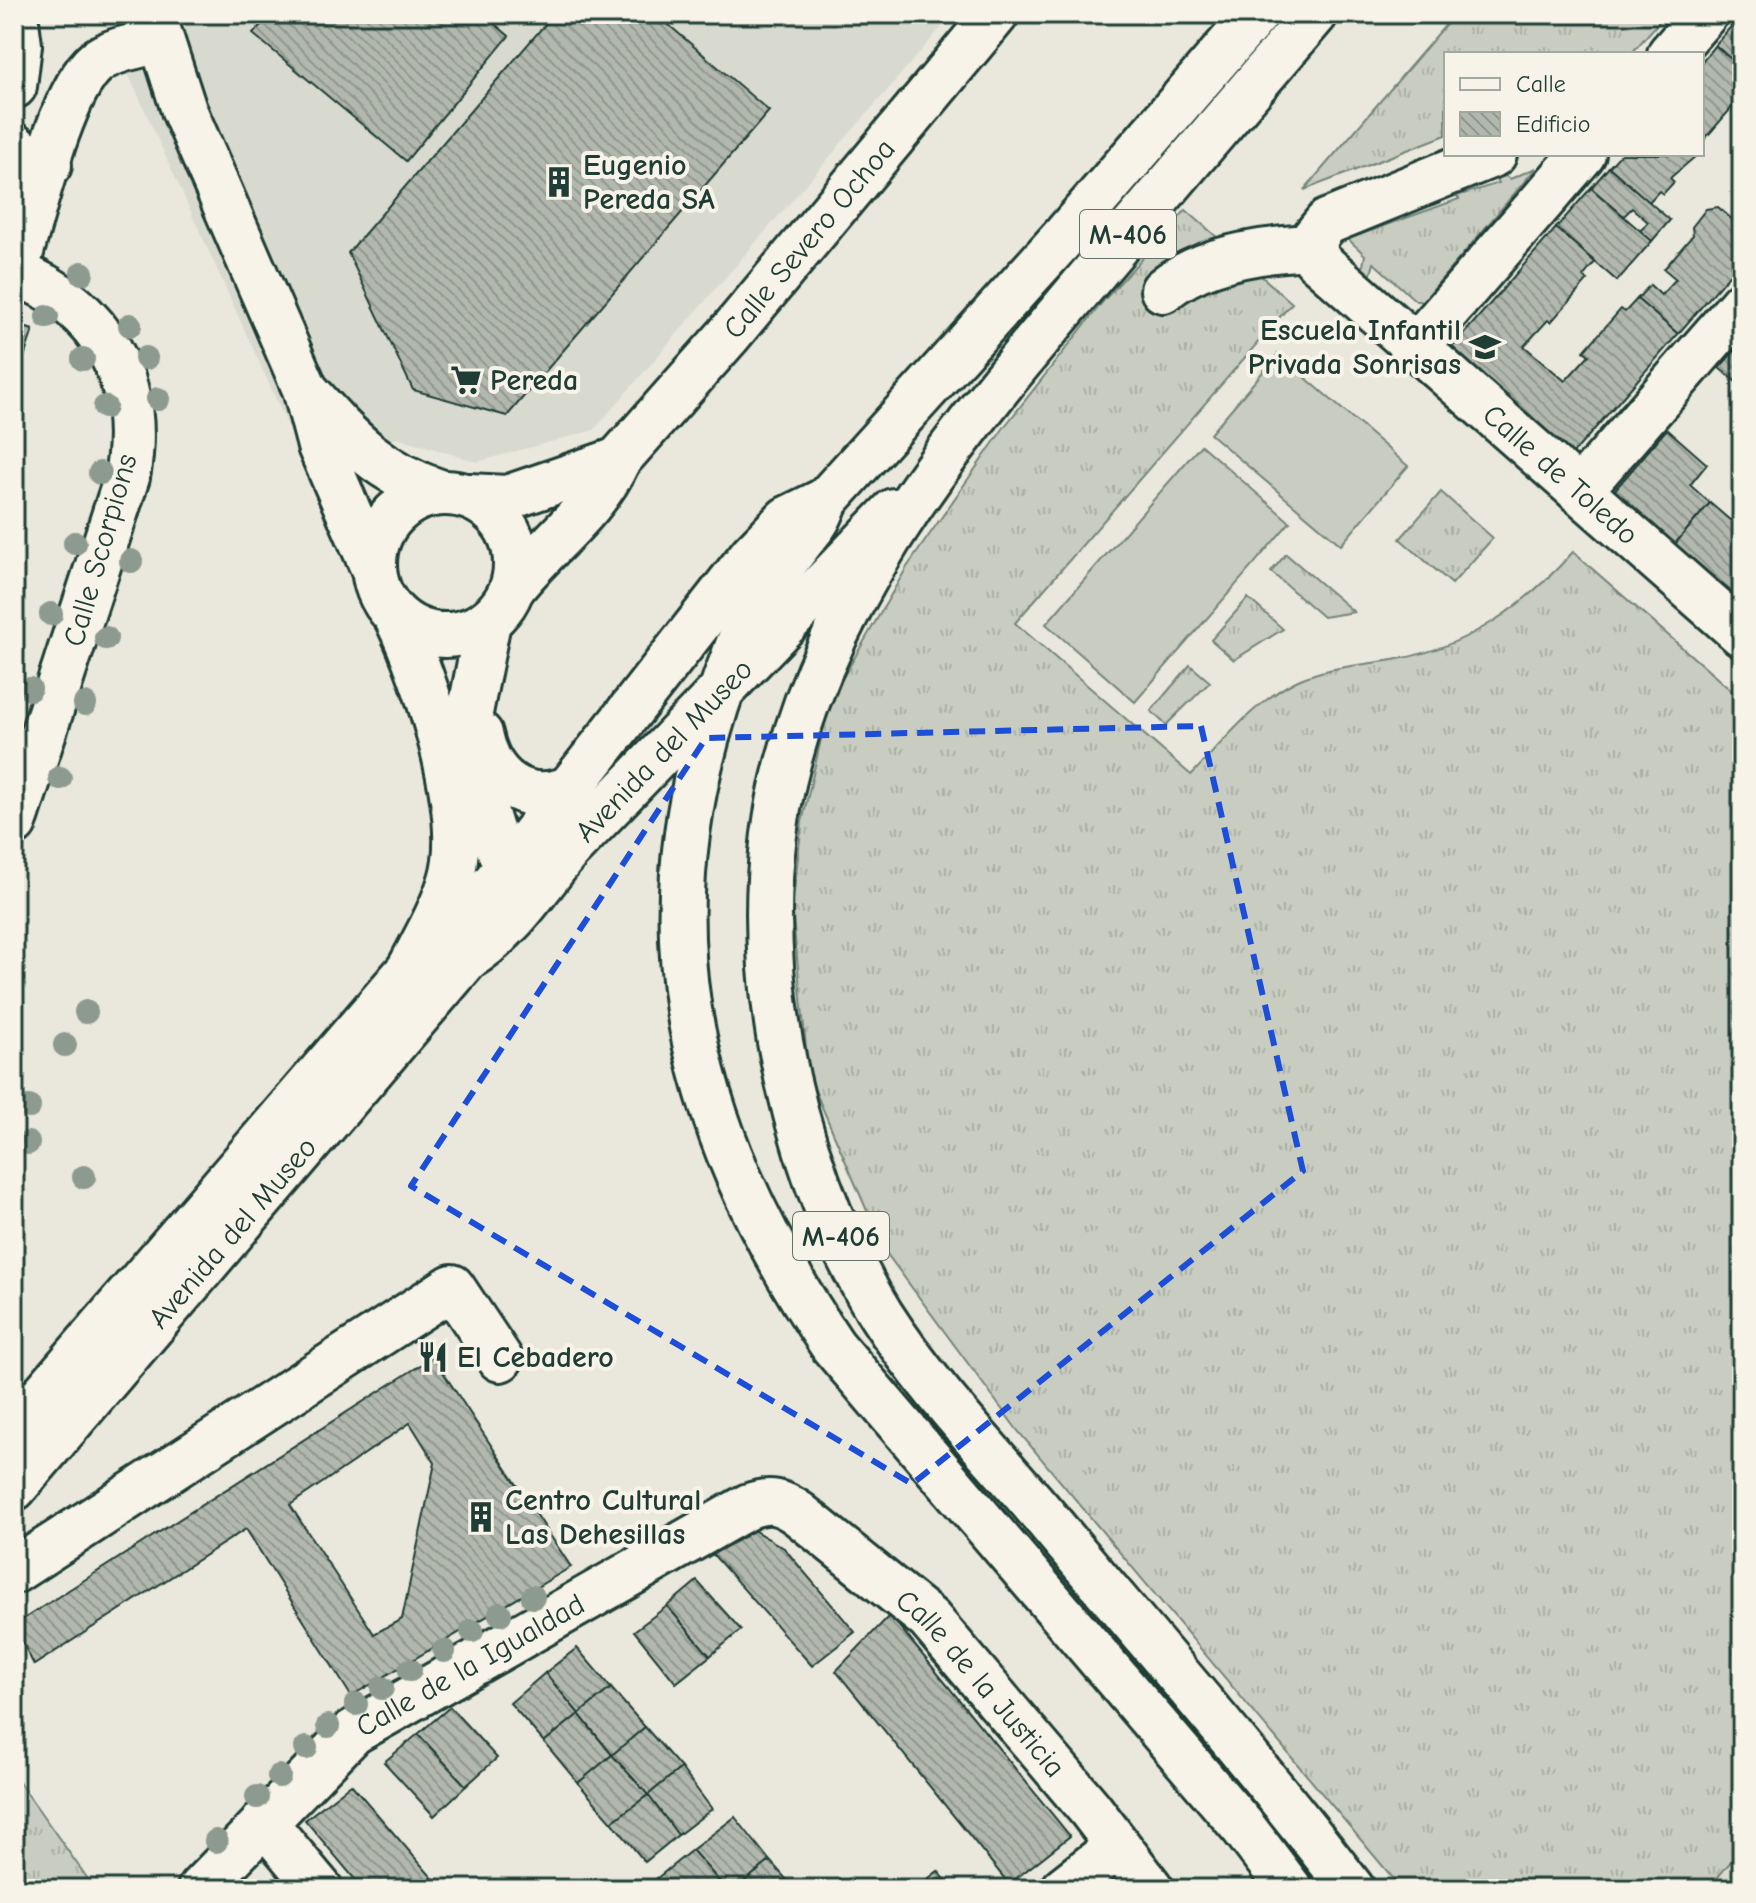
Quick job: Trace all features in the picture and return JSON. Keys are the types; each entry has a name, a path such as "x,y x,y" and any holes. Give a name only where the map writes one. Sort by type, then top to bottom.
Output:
{"main road":[{"path":"14,86 19,45 15,14"},
{"name":"Calle Severo Ochoa","path":"513,587 539,554 592,504 618,460 728,336 996,14"},
{"name":"Avenida del Museo","path":"14,1429 409,970 454,931 768,537 787,519 826,500 1061,240 1256,14"},
{"name":"Avenida del Museo","path":"14,1488 467,958 499,934 548,880 568,850 722,693 944,456 1056,317 1315,14"},
{"path":"1672,52 1705,14"},
{"path":"15,272 31,155 68,106 88,70 98,60 156,27 184,110 305,389 320,446 373,568 382,599 397,618 432,701 449,780 456,847 452,879 409,970"},
{"path":"1163,290 1180,278 1229,260 1313,247 1314,238 1327,222 1489,156"},
{"path":"1416,346 1581,156"},
{"name":"Calle de Toledo","path":"1313,247 1322,267 1742,632"},
{"name":"Calle Scorpions","path":"14,823 127,477 132,428 122,375 97,329 59,294 15,272"},
{"path":"1579,491 1742,304"},
{"path":"305,389 340,429 381,466 410,482 488,507 504,523 514,543 517,565 513,587 499,613 488,622 466,633 441,636 417,631 397,618"},
{"name":"M-406","path":"944,456 888,542 853,605 824,663 787,766 779,808 769,915 775,1012 787,1082 804,1144 852,1262 881,1315 905,1349 1285,1802 1352,1889"},
{"name":"Calle Severo Ochoa","path":"455,494 507,498 618,460"},
{"path":"373,568 382,530 397,511 418,498 455,494"},
{"name":"M-406","path":"826,500 816,527 799,544 753,614 722,693 701,768 682,874 679,910 682,975 699,1068 754,1213 790,1281 833,1346 1243,1827 1290,1889"},
{"path":"467,958 511,890 508,867 491,830 468,755 467,728 474,699 477,661 488,622"},
{"path":"474,699 482,741 492,764 503,778 534,795 549,796 568,789"},
{"path":"14,1571 452,1287 500,1359"},
{"name":"Calle de la Igualdad","path":"200,1889 353,1732 749,1506 768,1501 783,1503"},
{"name":"Calle de la Justicia","path":"783,1503 929,1619 1090,1809 1151,1889"},
{"path":"264,1822 320,1889"},
{"path":"1063,1889 1118,1846"}],"highlighted area":[{"path":"1201,726 1303,1171 912,1484 411,1186 706,738"}],"shaded area":[{"path":"101,14 953,14 594,430 477,462 399,438 303,459"},
{"path":"1742,1846 1742,1889 1707,1889"}],"green space":[{"path":"1455,14 1666,14 1633,52 1444,52 1444,136 1304,190"},
{"path":"1536,168 1423,301 1416,301 1374,263 1367,288 1360,281 1365,255 1348,239 1459,199 1457,196 1499,183 1497,179 1506,176 1510,179"},
{"path":"1186,210 1292,303 1015,623 1191,775 1266,700 1296,681 1321,672 1424,653 1449,644 1516,606 1573,552 1742,700 1742,1848 1708,1889 1402,1889 1018,1431 884,1250 809,1077 792,909 802,822 830,700 907,567 1005,426 1105,299"},
{"path":"1278,354 1408,466 1341,545 1210,434"},
{"path":"1201,445 1290,522 1135,702 1046,624"},
{"path":"1441,492 1493,538 1452,584 1400,539"},
{"path":"1286,554 1354,612 1323,617 1271,572"},
{"path":"1248,598 1283,629 1234,660 1211,640"},
{"path":"1190,665 1210,682 1166,725 1151,711"},
{"path":"14,1775 95,1889 14,1889"}],"building":[{"path":"270,14 483,14 509,36 406,161 253,34"},
{"name":"Eugenio Pereda SA","path":"554,14 656,14 769,111 507,416 413,390 348,253"},
{"path":"1742,14 1742,69 1715,45"},
{"path":"1715,45 1742,69 1742,96 1704,140 1704,59"},
{"path":"1619,156 1696,156 1670,178 1674,182 1663,194 1659,191 1649,202 1609,167"},
{"path":"1609,167 1670,220 1652,241 1640,231 1648,222 1632,208 1624,216 1591,188"},
{"path":"1591,188 1652,241 1617,281 1556,228"},
{"path":"1718,207 1742,228 1742,260 1678,334 1637,299 1650,285 1661,295 1676,279 1664,269 1693,235 1692,227 1706,209"},
{"path":"1556,228 1595,262 1583,277 1588,280 1551,322 1548,320 1524,346 1565,381 1589,355 1584,351 1621,309 1625,312 1637,299 1678,334 1570,457 1448,352"},
{"path":"14,324 33,330 14,387"},
{"path":"1742,343 1742,387 1719,368"},
{"path":"1667,429 1707,464 1690,485 1710,503 1675,544 1613,492"},
{"path":"1710,503 1731,521 1742,509 1742,591 1737,597 1675,544"},
{"name":"Centro Cultural Las Dehesillas","path":"433,1357 571,1567 351,1696 246,1529 34,1665 14,1625","holes":["410,1423 435,1463 402,1619 374,1634 290,1505"]},
{"path":"743,1524 784,1548 855,1632 812,1666 709,1550"},
{"path":"697,1581 741,1630 710,1656 667,1606"},
{"path":"667,1606 710,1656 676,1683 634,1631"},
{"path":"890,1615 1070,1836 1009,1884 836,1671"},
{"path":"577,1648 611,1688 579,1714 545,1673"},
{"path":"545,1673 579,1714 544,1742 510,1703"},
{"path":"611,1688 645,1727 612,1755 579,1714"},
{"path":"450,1707 497,1758 466,1786 418,1734"},
{"path":"579,1714 612,1755 578,1783 544,1742"},
{"path":"645,1727 681,1768 648,1795 612,1755"},
{"path":"418,1734 466,1786 434,1816 384,1762"},
{"path":"612,1755 648,1795 612,1822 578,1783"},
{"path":"681,1768 712,1809 678,1835 648,1795"},
{"path":"351,1784 442,1889 363,1889 305,1820"},
{"path":"648,1795 678,1835 645,1862 612,1822"},
{"path":"735,1817 770,1861 735,1889 726,1889 692,1850"},
{"path":"692,1850 726,1889 657,1889 651,1883"},
{"path":"770,1861 795,1889 735,1889"},
{"path":"938,1871 953,1889 915,1889"}],"place":[{"name":"Eugenio Pereda SA","path":"559,182"},
{"name":"Escuela Infantil Privada Sonrisas","path":"1485,347"},
{"name":"Pereda","path":"466,380"},
{"name":"El Cebadero","path":"433,1357"},
{"name":"Centro Cultural Las Dehesillas","path":"481,1517"}]}
